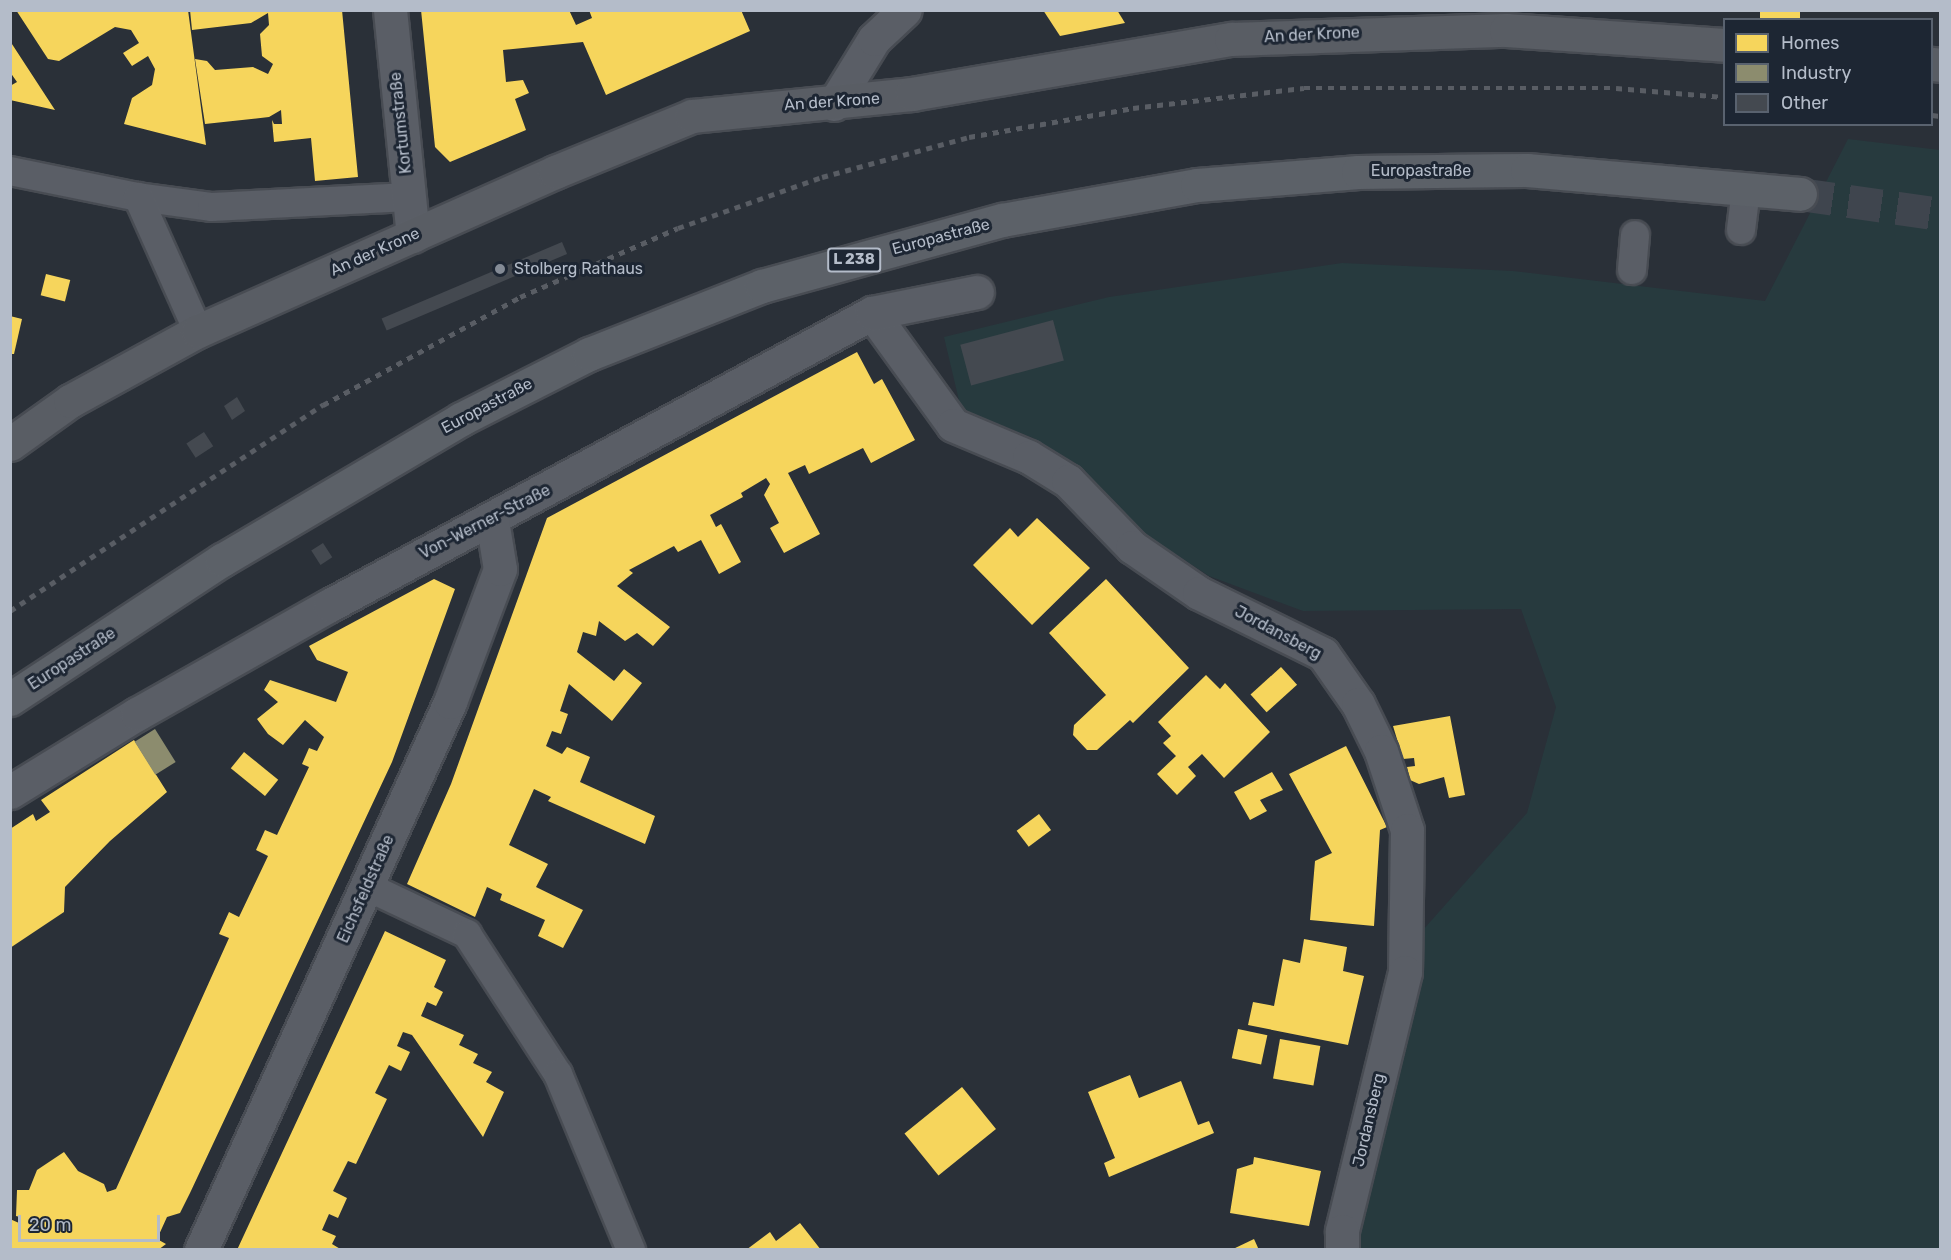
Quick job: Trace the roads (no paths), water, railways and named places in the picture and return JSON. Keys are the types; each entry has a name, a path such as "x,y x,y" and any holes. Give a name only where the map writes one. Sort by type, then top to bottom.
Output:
{"main road":[{"name":"Europastraße","path":"10,699 222,560 461,419 589,354 762,286 1002,220 1197,185 1358,172 1527,170 1800,194"}],"street":[{"name":"Kortumstraße","path":"390,10 413,236"},
{"path":"834,104 874,39 905,10"},
{"name":"An der Krone","path":"10,444 70,401 198,331 692,116 766,106 834,104 1231,39 1506,30 1723,45"},
{"name":"Von-Werner-Straße","path":"10,792 137,714 320,610 492,520 872,313 977,292"},
{"name":"Jordansberg","path":"872,313 953,425 1029,457 1068,481 1132,547 1180,580 1323,654 1358,704 1381,750 1407,830 1404,972 1342,1232 1342,1250"},
{"name":"Eichsfeldstraße","path":"201,1250 368,887 450,702 500,569 492,520"}],"lane":[{"path":"10,171 138,197 212,207 409,197"},
{"path":"1741,230 1746,189"},
{"path":"138,197 198,331"},
{"path":"1632,270 1635,236"},
{"path":"368,887 467,934 558,1074 631,1250"}],"tunnel":[{"path":"1800,194 1940,214"}],"railway":[{"path":"10,611 323,405 520,297 678,228 822,177 969,137 1133,108 1304,88 1616,88 1723,97"},
{"path":"1933,115 1940,116"}],"place":[{"name":"Stolberg Rathaus","path":"500,269"}]}
